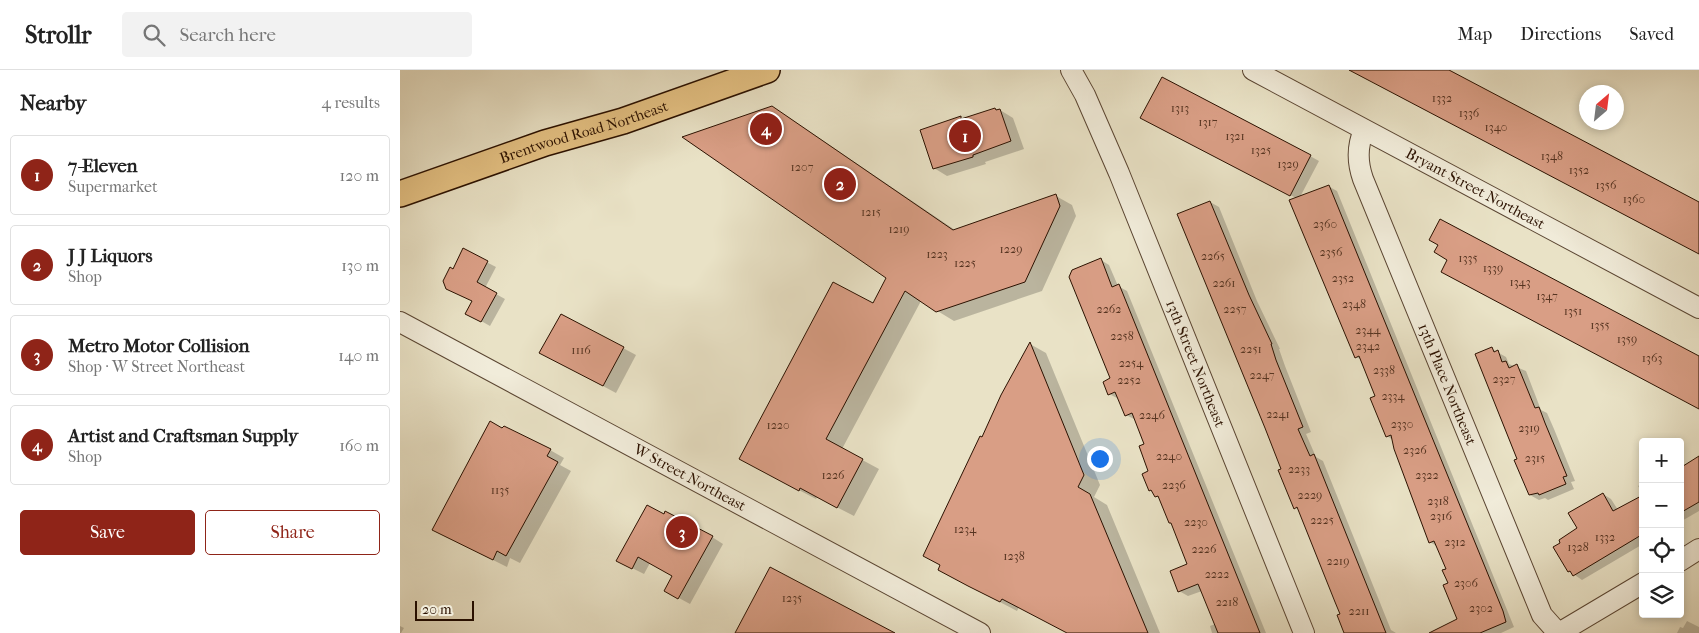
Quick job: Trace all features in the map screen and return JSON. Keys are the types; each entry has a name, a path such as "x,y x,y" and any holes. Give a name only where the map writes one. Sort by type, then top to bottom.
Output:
{"main road":[{"name":"Brentwood Road Northeast","path":"400,194 545,143 623,121 767,70"}],"street":[{"name":"13th Street Northeast","path":"1071,70 1085,95 1118,173 1304,633"},
{"name":"13th Street Northeast","path":"1080,70 1085,95"},
{"name":"Bryant Street Northeast","path":"1253,70 1699,308"},
{"name":"13th Place Northeast","path":"1364,130 1358,152 1363,179 1542,615 1559,633"},
{"name":"W Street Northeast","path":"400,322 980,633"},
{"path":"1684,559 1699,550"},
{"path":"1559,633 1639,585"}],"building":[{"path":"1349,70 1449,70 1699,202 1699,254"},
{"path":"1162,77 1311,155 1290,196 1140,118"},
{"path":"772,106 953,230 1056,194 1060,206 1025,282 936,312 905,291 826,439 863,459 837,508 800,488 799,491 739,459 833,282 873,303 886,278 682,137"},
{"path":"995,108 996,110 1000,109 1011,141 973,155 973,157 933,169 920,130 961,116 961,119"},
{"path":"1329,185 1503,611 1506,622 1480,633 1429,633 1457,619 1443,585 1448,583 1442,570 1446,569 1434,541 1429,543 1394,449 1391,435 1386,437 1370,398 1375,396 1359,356 1355,358 1289,200"},
{"path":"1210,201 1249,295 1272,344 1276,360 1303,427 1298,429 1310,456 1314,454 1386,633 1344,633 1337,615 1340,614 1297,507 1294,509 1278,470 1281,469 1265,428 1177,214"},
{"path":"1440,219 1699,356 1699,409 1441,272 1447,260 1434,252 1438,245 1429,240"},
{"path":"463,248 488,261 477,282 497,293 481,322 465,314 472,301 446,289 443,281 450,267 453,269"},
{"path":"1101,258 1112,287 1119,284 1260,633 1218,633 1198,584 1178,592 1170,571 1187,564 1158,496 1155,497 1151,490 1149,491 1142,474 1148,471 1139,446 1144,444 1132,413 1125,416 1115,392 1108,395 1103,382 1110,378 1069,277 1072,270"},
{"path":"561,314 624,347 603,386 539,353"},
{"path":"1030,342 1084,475 1078,487 1090,494 1148,633 1067,633 1002,599 1000,602 938,570 940,565 923,556 980,436 982,437 1001,395"},
{"path":"1492,347 1494,352 1498,350 1502,362 1506,361 1509,368 1517,364 1535,408 1539,407 1567,476 1563,477 1566,484 1539,495 1538,493 1529,495 1514,460 1517,459 1475,354"},
{"path":"490,421 551,449 547,456 558,462 506,556 497,551 493,560 432,530"},
{"path":"1699,456 1699,502 1684,511 1684,483 1684,465"},
{"path":"1603,493 1613,511 1639,497 1639,536 1573,576 1570,571 1568,572 1553,547 1560,543 1559,540 1577,528 1568,513"},
{"path":"647,505 664,514 665,511 713,536 678,599 664,591 672,576 638,557 632,569 616,561"},
{"path":"770,567 895,633 735,633"}],"place":[{"name":"Artist and Craftsman Supply","path":"766,129"},
{"name":"7-Eleven","path":"965,136"},
{"name":"J J Liquors","path":"840,184"},
{"name":"Metro Motor Collision","path":"682,532"}]}
